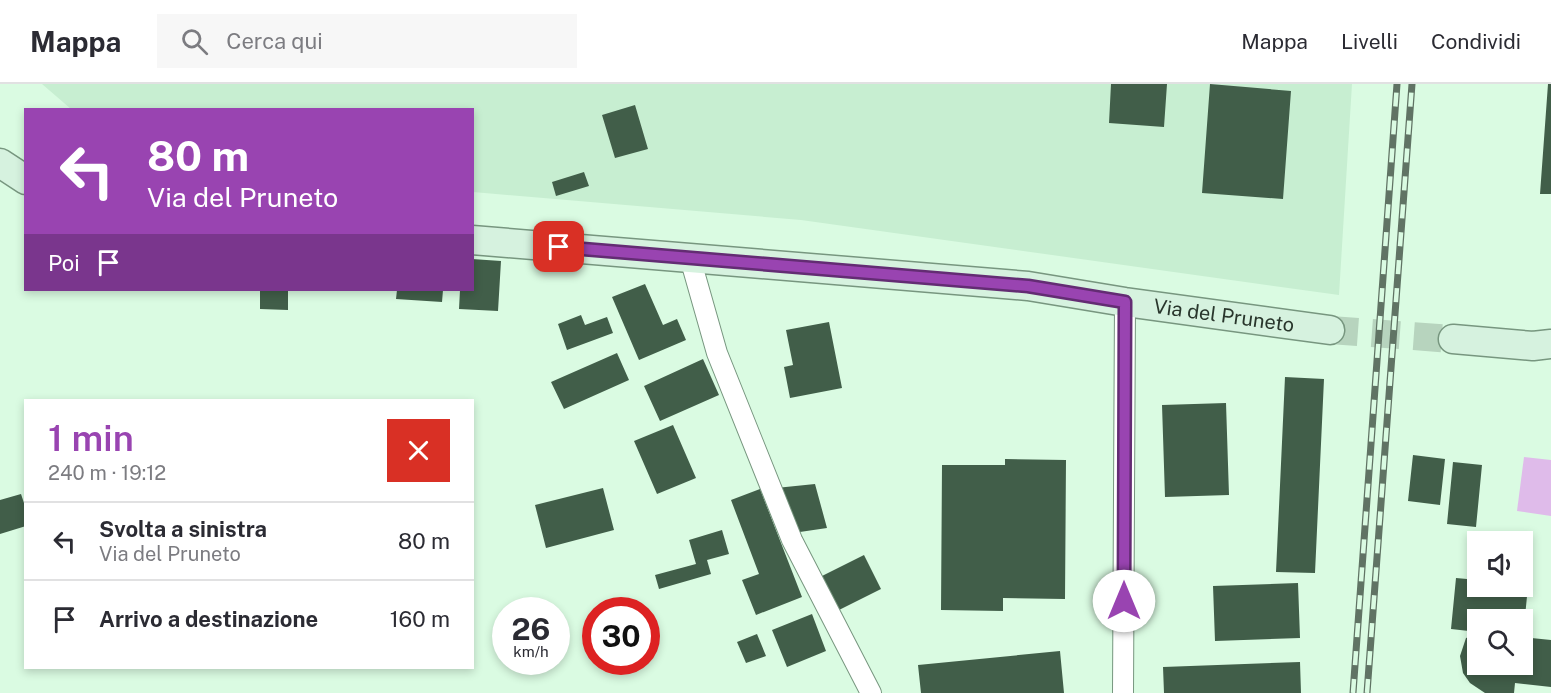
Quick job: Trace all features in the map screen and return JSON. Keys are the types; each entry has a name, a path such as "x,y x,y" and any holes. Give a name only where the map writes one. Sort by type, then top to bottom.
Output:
{"street":[{"path":"0,163 24,179"},
{"name":"Via del Pruneto","path":"474,240 1028,286 1125,302 1330,330"},
{"path":"690,258 717,353 792,540 871,693"},
{"path":"1123,693 1125,302"},
{"path":"1453,339 1545,348"}],"shaded area":[{"path":"42,84 1352,84 1339,295 801,220 474,192 474,108 70,108"},
{"path":"1524,457 1551,460 1551,516 1517,511"}],"building":[{"path":"1111,84 1167,84 1164,127 1109,123"},
{"path":"1210,84 1291,91 1283,199 1202,193"},
{"path":"1548,84 1551,84 1551,194 1540,194"},
{"path":"635,105 648,149 615,158 602,115"},
{"path":"584,172 589,186 556,196 552,182"},
{"path":"474,259 501,261 498,311 459,309 460,291 474,291"},
{"path":"645,284 663,325 677,319 686,340 639,360 612,297"},
{"path":"260,291 288,291 288,310 260,309"},
{"path":"397,291 443,291 442,302 396,299"},
{"path":"581,315 585,325 607,317 613,333 567,350 558,324"},
{"path":"829,322 842,388 790,398 784,367 793,365 786,330"},
{"path":"617,353 629,380 564,409 551,382"},
{"path":"703,359 719,395 660,421 644,386"},
{"path":"1285,377 1324,379 1315,573 1276,572"},
{"path":"1226,403 1229,495 1165,497 1162,405"},
{"path":"673,425 696,478 657,494 634,441"},
{"path":"1413,455 1445,459 1440,505 1408,501"},
{"path":"1005,459 1066,460 1065,599 1003,598 1003,611 941,610 942,465 1005,465"},
{"path":"1453,462 1482,465 1476,527 1447,524"},
{"path":"815,484 827,528 793,533 776,488"},
{"path":"603,488 614,530 546,548 535,505"},
{"path":"760,489 802,597 756,615 742,580 759,574 731,500"},
{"path":"21,494 24,503 24,527 0,534 0,500"},
{"path":"722,530 729,554 707,560 711,574 659,589 655,575 696,564 689,540"},
{"path":"864,555 881,589 835,612 818,578"},
{"path":"1456,578 1467,579 1467,597 1527,597 1526,609 1467,609 1467,631 1451,629"},
{"path":"1298,583 1300,638 1215,641 1213,586"},
{"path":"812,614 826,651 787,667 772,630"},
{"path":"757,634 766,656 746,663 737,642"},
{"path":"1466,638 1467,675 1533,675 1533,638 1551,640 1551,687 1515,683 1514,693 1485,693 1470,683 1463,673 1460,656"},
{"path":"1060,651 1064,693 921,693 918,665"},
{"path":"1300,662 1301,693 1164,693 1163,667"}],"tunnel":[{"path":"1330,330 1453,339"}],"railway":[{"path":"1353,693 1397,84"},
{"path":"1367,693 1412,84"}],"route":[{"path":"559,247 1028,286 1125,302 1124,601"}]}
